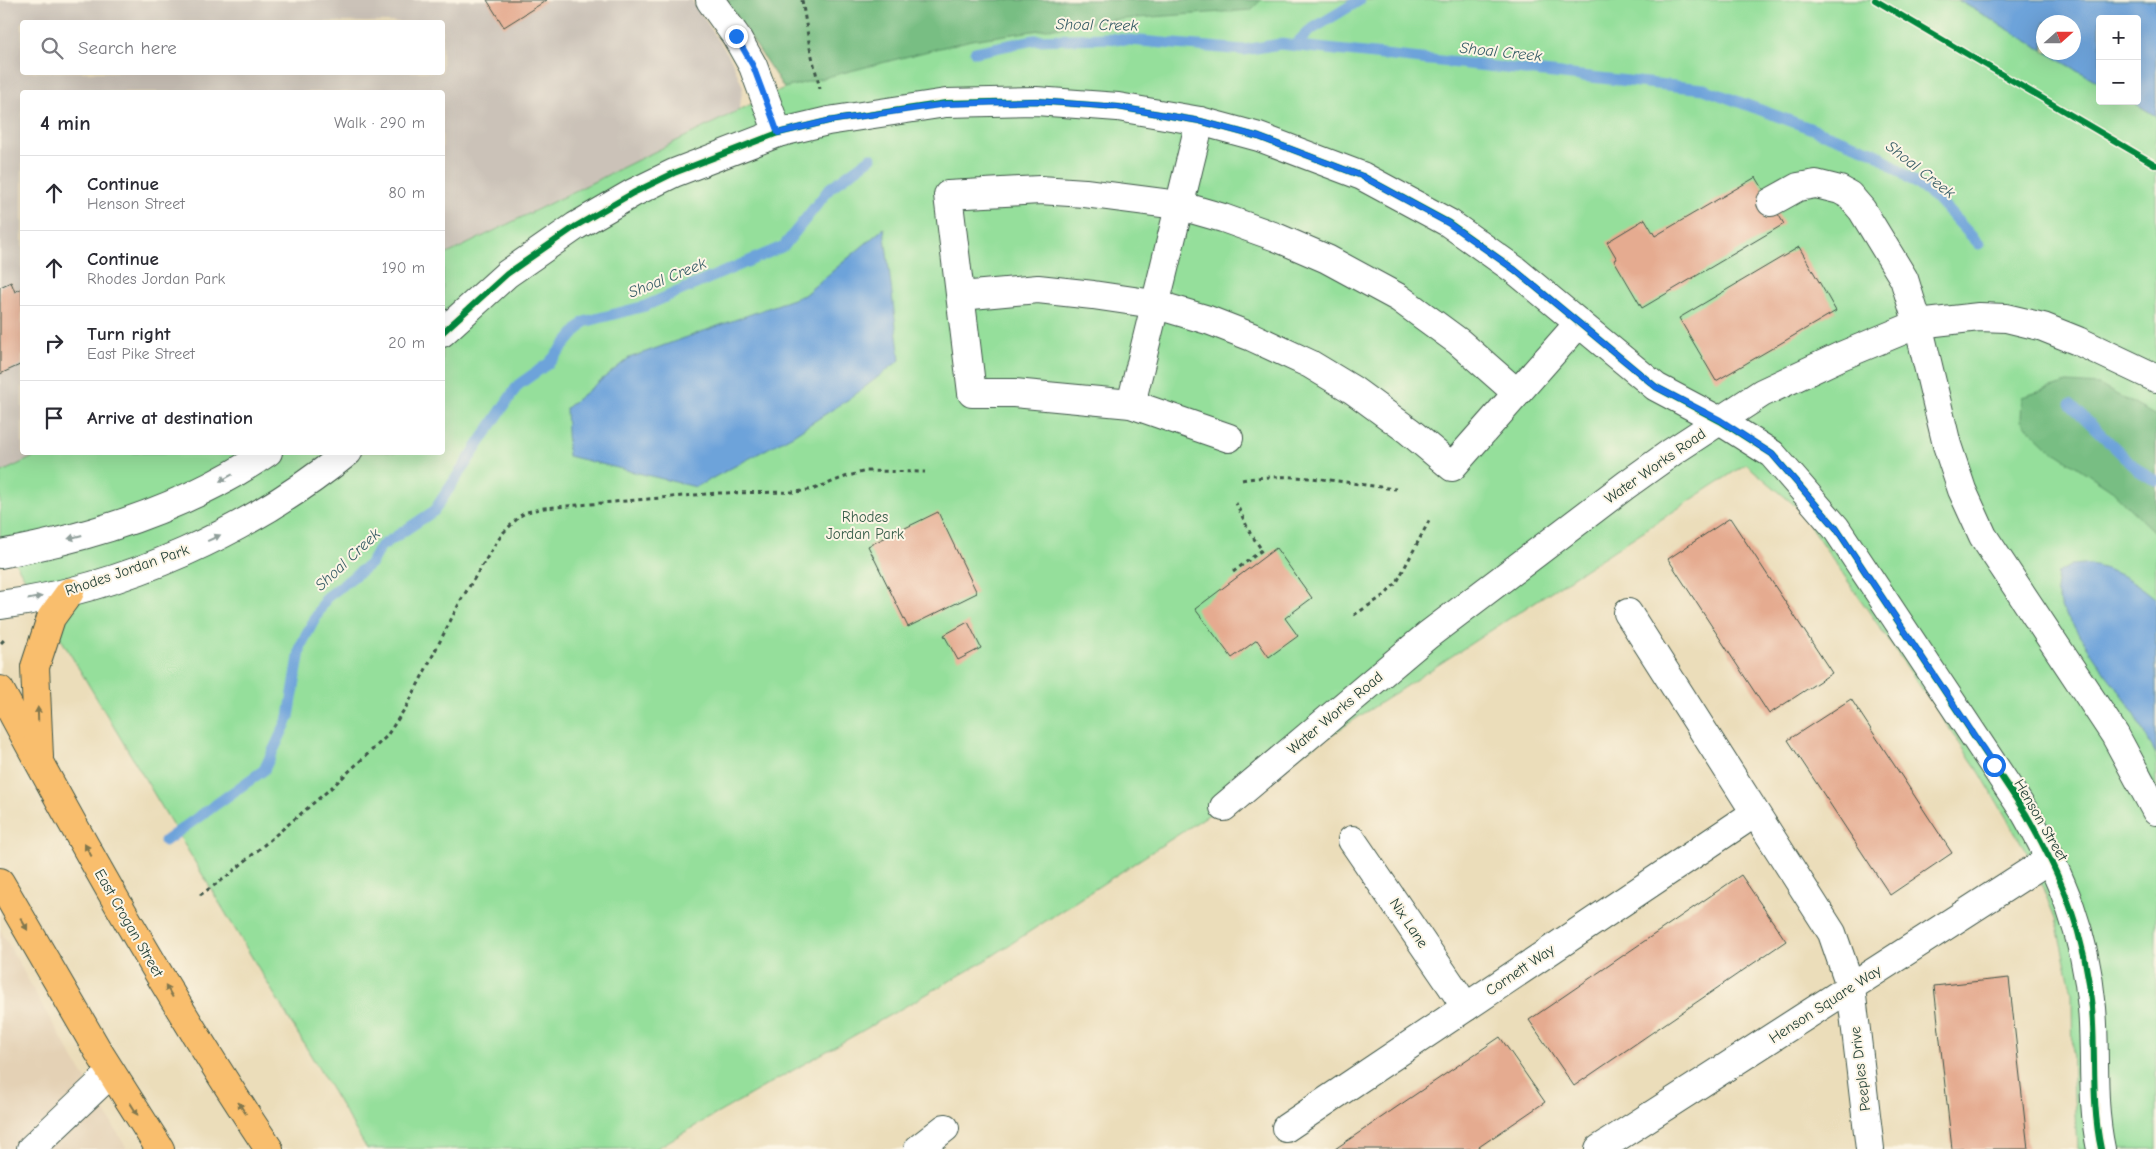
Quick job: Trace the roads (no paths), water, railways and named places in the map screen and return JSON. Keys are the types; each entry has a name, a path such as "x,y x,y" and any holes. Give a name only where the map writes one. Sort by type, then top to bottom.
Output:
{"main road":[{"path":"39,763 35,667 51,618 70,592"},
{"name":"East Crogan Street","path":"0,690 140,944 228,1089 269,1149"},
{"path":"0,882 111,1072 160,1149"}],"street":[{"path":"710,0 736,36 753,66 778,133"},
{"path":"445,330 507,274 576,226 633,193 674,174 778,133 828,121 946,104 1045,102 1118,107 1200,121 1259,137 1362,176 1448,223 1515,270 1656,387 1720,420"},
{"path":"1131,404 1200,121"},
{"path":"1771,202 1798,187 1809,184 1824,185 1849,194 1862,210 1904,279 1918,324 1948,445 1962,490 1983,536 2116,735 2156,811"},
{"path":"1229,438 1131,404 1014,393 972,393 948,194 1040,190 1085,193 1178,205 1224,218 1276,237 1327,259 1391,293 1459,342 1517,393"},
{"path":"961,296 1038,289 1154,304 1216,323 1310,364 1353,390 1401,425 1452,467 1579,323"},
{"name":"Water Works Road","path":"1224,807 1428,635 1626,485 1762,393 1841,356 1918,324 1979,317 2006,318 2043,328 2078,341 2156,378"},
{"name":"Henson Street","path":"1720,420 1772,454 1836,528 2016,798 2051,858 2075,917 2088,974 2094,1034 2096,1125 2101,1149"},
{"path":"0,554 102,530 153,513 205,490 264,455"},
{"name":"Rhodes Jordan Park","path":"0,605 70,592 162,562 220,536 274,506 323,473 344,455"},
{"name":"Peeples Drive","path":"1628,613 1832,932 1851,988 1870,1149"},
{"name":"Cornett Way","path":"1286,1128 1755,813"},
{"name":"Nix Lane","path":"1352,840 1466,1006"},
{"name":"Henson Square Way","path":"1599,1149 2051,858"},
{"path":"39,1146 111,1072"},
{"path":"918,1149 945,1128"}],"water":[{"path":"1958,0 2156,0 2156,116 2138,105 2141,105 2141,15 2096,15 2096,81 2059,60 2081,60 2081,15 2036,15 2036,46"},
{"path":"884,228 900,360 852,397 793,435 696,487 568,456 566,408 629,358 804,295"},
{"path":"2084,564 2104,568 2123,576 2140,586 2156,599 2156,754 2124,697 2105,673 2062,609 2056,591 2058,573 2071,565"}],"waterway":[{"path":"1295,45 1309,31 1360,0"},
{"name":"Shoal Creek","path":"975,52 1034,40 1106,38 1244,50 1280,44 1704,89 1874,152 1937,199 1979,244"},
{"name":"Shoal Creek","path":"165,841 264,770 289,717 301,645 326,598 371,563 380,547 434,511 518,385 549,363 584,322 645,306 784,246 830,188 871,158"},
{"name":"Shoal Creek","path":"2070,404 2139,471 2156,481"}]}
